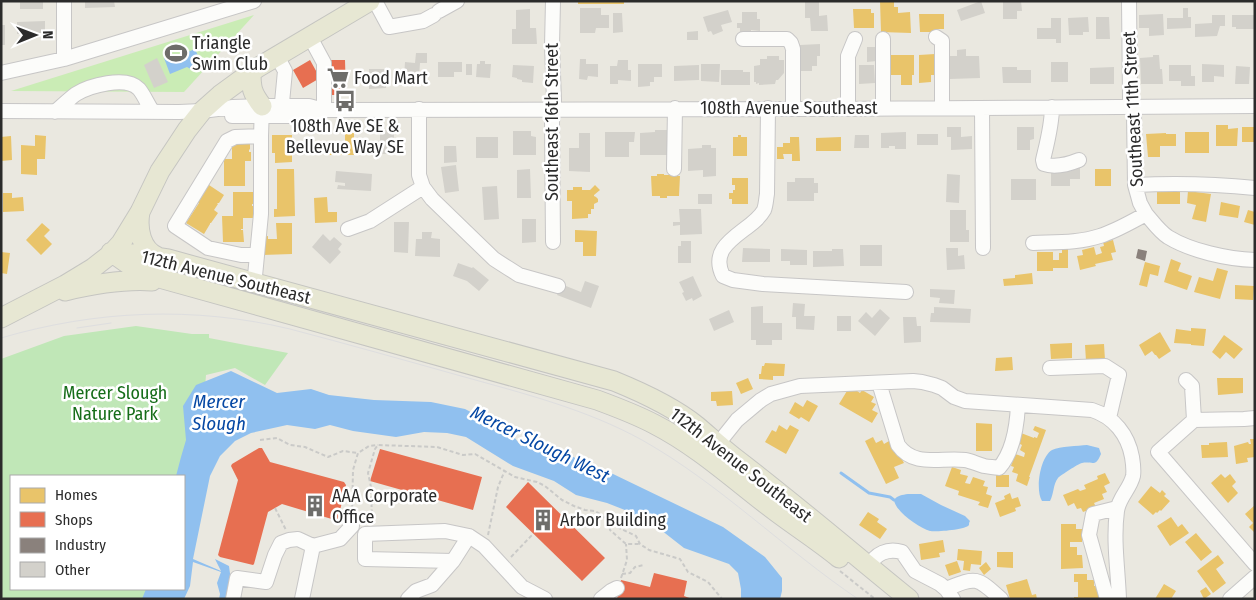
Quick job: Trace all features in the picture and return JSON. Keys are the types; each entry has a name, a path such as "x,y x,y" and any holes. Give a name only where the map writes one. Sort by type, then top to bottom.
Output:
{"main road":[{"path":"1,306 60,275 87,258 121,243 140,212 160,172 187,130 202,112 220,95 251,72 370,1"},
{"path":"251,72 251,86 254,96 271,111"},
{"path":"1,318 65,285 93,268 106,250 136,198 160,172"},
{"path":"140,212 139,225 144,245 150,253 158,257"},
{"name":"112th Avenue Southeast","path":"106,250 158,257 614,382 652,399 696,425 712,451 772,509 826,547 888,599"},
{"name":"112th Avenue Southeast","path":"106,250 135,269 177,283 597,400 625,410 678,438 712,451 755,473 909,599"},
{"path":"38,299 60,292 115,281 139,280 177,283"}],"street":[{"path":"64,1 64,59"},
{"path":"1,73 64,59 221,6 254,1"},
{"path":"375,1 389,27 423,21 457,1"},
{"name":"Southeast 16th Street","path":"552,242 553,1"},
{"name":"Southeast 11th Street","path":"1129,1 1130,99 1134,124 1135,185 1146,214"},
{"path":"936,36 942,41 942,108"},
{"path":"310,37 324,63 324,110"},
{"path":"743,39 787,39 791,43 793,49 793,108"},
{"path":"848,108 848,56 855,39"},
{"path":"883,108 884,39"},
{"path":"254,283 261,214 261,136 285,71 277,56"},
{"path":"55,112 75,95 88,88 121,83 132,84 139,89 153,112"},
{"name":"108th Avenue Southeast","path":"1,111 202,112 233,107 309,116 324,110 1255,106"},
{"path":"1052,107 1050,131 1043,160 1044,164 1049,166 1068,164 1079,160"},
{"path":"674,169 675,108"},
{"path":"768,108 767,194 764,209 756,219 731,239 725,247 719,264 723,276 733,280 763,284 906,292"},
{"path":"982,108 983,248"},
{"path":"419,109 419,174 423,187 432,199 494,259 519,275 558,286"},
{"path":"257,255 241,255 208,248 175,226 227,140 235,137 261,136"},
{"path":"1135,185 1184,184 1255,188"},
{"path":"348,229 370,221 423,187"},
{"path":"1033,243 1076,241 1099,237 1113,232 1146,214 1167,236 1178,242 1211,254 1255,260"},
{"path":"1050,368 1105,366 1119,375 1109,418"},
{"path":"1186,380 1192,386 1194,420"},
{"path":"712,451 737,420 761,400 771,394 800,386 912,381 942,388 954,397 964,401 1092,410 1105,415 1120,429 1131,452 1133,464 1131,482 1117,508 1116,556 1119,599"},
{"path":"879,383 898,445 907,455 923,460 966,460 984,466 1000,468 1005,462 1014,436 1018,417 1018,405"},
{"path":"1255,418 1194,420 1158,452 1255,564"},
{"path":"1107,599 1089,535 1093,514 1117,508"},
{"path":"233,599 237,578 266,582 281,544 289,540 298,540 312,546 340,539 352,526"},
{"path":"453,561 365,559 365,534 445,531 469,536 484,546 522,587 545,599"},
{"path":"408,599 416,591 432,585 453,561 469,536"},
{"path":"302,599 312,546"},
{"path":"869,567 879,554 889,550 898,551 902,552 915,571 940,584 949,594 966,581 976,580 985,584 1001,599"},
{"path":"1230,599 1255,578"},
{"path":"601,599 617,589"}],"path":[{"path":"260,440 277,438 290,445 305,448 328,457 343,451 358,453 369,446 378,445 438,447 462,455 475,454 515,477 537,482 545,486 562,500 585,510 595,511 615,526 636,536 640,544 649,550 680,558 688,572 708,582 722,599"},
{"path":"372,520 371,487 368,474 375,449 378,445"},
{"path":"352,526 353,470 358,453"},
{"path":"484,546 489,534 498,487 505,470"},
{"path":"275,508 289,540"},
{"path":"608,521 610,530 626,544 640,544"},
{"path":"503,566 533,534"},
{"path":"617,589 627,560 626,544"},
{"path":"622,574 630,573 635,567 644,565"},
{"path":"839,571 875,599"}],"green space":[{"name":"Triangle Swim Club","path":"254,15 184,92 11,91"},
{"name":"Mercer Slough Nature Park","path":"136,326 192,334 209,334 209,338 288,353 265,385 235,368 206,375 200,453 185,475 10,475 10,590 172,590 168,599 1,599 1,359 64,336"}],"water":[{"path":"195,49 202,65 192,70 187,67 170,74 164,58 170,56 173,58"},
{"name":"Mercer Slough","path":"231,371 277,393 311,389 329,395 374,400 431,402 465,409 511,433 521,446 532,442 570,455 589,466 611,473 723,527 765,557 782,578 780,599 741,599 738,573 729,564 684,548 661,530 630,512 607,503 576,495 554,481 513,466 466,437 447,433 424,432 396,437 353,431 330,425 315,429 287,425 251,433 235,441 220,456 210,476 193,559 221,571 215,559 229,566 231,581 227,599 219,599 220,594 217,583 221,572 193,562 190,586 184,599 142,599 146,590 185,590 185,475 176,475 186,440 183,406 196,385"},
{"path":"1087,445 1099,448 1101,454 1097,461 1082,463 1062,475 1056,480 1050,501 1042,501 1039,489 1040,474 1044,459 1048,454 1052,450 1060,448"},
{"path":"908,494 921,494 965,516 970,521 969,525 950,530 930,531 925,529 908,518 895,504 894,500 896,498"}],"building: Homes":[{"path":"578,1 624,1 624,4 578,4"},
{"path":"880,1 894,1 894,7 898,7 898,13 910,12 911,33 881,32"},
{"path":"853,9 871,9 871,13 874,13 874,28 854,28"},
{"path":"919,14 944,14 944,29 936,29 936,32 920,32"},
{"path":"935,54 935,75 931,75 931,82 919,83 919,55"},
{"path":"890,55 914,55 912,85 901,85 901,75 891,75"},
{"path":"1216,125 1228,125 1228,129 1238,128 1237,146 1216,146"},
{"path":"1242,127 1255,127 1255,142 1242,142"},
{"path":"1185,132 1209,132 1209,153 1185,153"},
{"path":"345,133 354,133 354,155 327,155 327,142 345,142"},
{"path":"1146,134 1176,134 1176,146 1160,146 1160,157 1148,157"},
{"path":"35,135 46,136 45,159 37,159 37,175 21,174 21,145 35,146"},
{"path":"272,135 292,135 292,162 275,163 275,153 272,153"},
{"path":"738,135 747,137 747,156 733,156 733,137 738,137"},
{"path":"11,136 12,160 1,161 1,137"},
{"path":"790,137 799,137 800,161 792,161 792,154 783,154 784,159 777,159 777,147 783,147 783,143 790,143"},
{"path":"841,137 841,151 816,151 816,138"},
{"path":"250,140 249,152 251,152 251,161 245,161 245,186 224,186 224,159 232,159 232,141"},
{"path":"277,169 294,169 295,216 274,217 274,209 277,209"},
{"path":"1095,169 1111,169 1111,186 1095,186"},
{"path":"657,174 680,176 679,196 660,198 660,196 652,196 651,176 657,176"},
{"path":"732,178 748,178 748,204 732,204 732,199 729,199 729,193 733,193 735,185 732,185"},
{"path":"209,185 224,195 214,210 218,213 204,234 186,223"},
{"path":"595,185 600,190 594,195 598,202 594,204 594,209 591,209 591,214 588,214 588,218 572,219 572,201 567,201 567,190 573,190 573,187 582,187 582,190 590,190"},
{"path":"1157,190 1180,190 1180,204 1157,204"},
{"path":"1188,191 1211,194 1206,222 1192,219 1196,205 1187,203"},
{"path":"233,192 254,192 254,204 252,206 254,206 254,218 243,218 243,229 241,230 243,230 244,242 223,242 222,216 233,216"},
{"path":"3,193 12,193 12,198 23,197 24,211 3,212"},
{"path":"327,197 328,212 337,212 337,222 315,223 314,198"},
{"path":"1221,202 1240,206 1238,218 1219,215"},
{"path":"1248,210 1255,212 1255,225 1244,222"},
{"path":"42,223 50,230 44,236 52,244 41,255 26,240"},
{"path":"276,223 292,223 292,254 262,255 263,237 268,236 268,239 277,239"},
{"path":"575,230 597,231 596,256 583,256 583,242 575,242"},
{"path":"1113,240 1116,252 1111,253 1113,260 1080,270 1077,256 1083,255 1082,250 1094,247 1096,255 1102,253 1100,247 1104,246 1103,242"},
{"path":"1062,249 1068,249 1068,268 1053,268 1053,271 1037,271 1037,252 1053,252 1053,260 1059,260 1059,253 1062,253"},
{"path":"1,252 10,253 7,274 1,273"},
{"path":"1171,259 1181,263 1178,271 1192,276 1187,290 1164,282"},
{"path":"1145,262 1160,266 1158,276 1150,274 1147,287 1139,285"},
{"path":"1217,268 1228,271 1220,299 1194,292 1199,277 1213,281"},
{"path":"1032,273 1033,284 1004,286 1003,279"},
{"path":"1235,285 1254,286 1253,300 1235,299"},
{"path":"1191,328 1206,329 1204,346 1174,343 1176,329 1191,331"},
{"path":"1160,332 1171,351 1159,359 1152,351 1145,356 1139,345"},
{"path":"1224,335 1243,349 1234,359 1226,352 1220,359 1212,352"},
{"path":"1072,343 1072,358 1051,359 1050,344"},
{"path":"1104,344 1105,360 1086,361 1085,345"},
{"path":"1012,357 1013,370 995,371 996,358"},
{"path":"765,363 785,364 784,376 773,376 773,380 759,379 762,366"},
{"path":"748,378 753,389 741,394 736,383"},
{"path":"1217,378 1243,378 1243,393 1218,395"},
{"path":"850,386 860,393 862,390 874,397 871,402 876,404 872,410 878,413 872,423 839,404"},
{"path":"732,391 733,405 717,406 716,401 711,401 711,392"},
{"path":"807,400 818,406 809,422 789,413 795,402 803,407"},
{"path":"976,423 992,424 992,451 976,451"},
{"path":"779,425 787,430 790,425 799,430 786,454 765,442 772,430 776,432"},
{"path":"1035,426 1046,430 1027,486 1016,481 1018,474 1012,472 1014,467 1011,466 1015,454 1024,457 1025,453 1020,450 1022,445 1018,443 1021,433 1037,438 1039,433 1033,430"},
{"path":"873,437 876,443 882,440 884,444 889,441 894,452 897,450 904,463 894,467 899,478 886,484 865,441"},
{"path":"1250,439 1255,439 1255,457 1247,458 1248,462 1236,464 1234,446 1248,442 1251,444"},
{"path":"1227,442 1228,457 1202,458 1201,445"},
{"path":"952,467 961,470 960,474 968,476 965,483 970,484 973,477 985,481 983,486 988,487 986,494 992,496 988,508 978,505 980,502 958,495 959,491 945,486"},
{"path":"1105,473 1110,483 1104,486 1107,492 1102,494 1104,499 1094,503 1096,507 1083,512 1081,508 1077,509 1074,503 1068,506 1063,495 1078,489 1080,491 1086,489 1084,485 1098,479 1097,476"},
{"path":"1221,474 1225,478 1230,474 1236,482 1232,486 1238,493 1228,503 1211,483"},
{"path":"996,475 1009,475 1009,487 996,487"},
{"path":"1151,486 1160,493 1162,490 1166,494 1164,496 1170,501 1161,511 1153,515 1138,502"},
{"path":"1010,493 1012,499 1018,497 1021,506 1015,508 1016,511 1000,517 995,503 1005,499 1004,496"},
{"path":"1255,505 1255,533 1249,527 1253,523 1245,514"},
{"path":"868,512 879,519 877,522 887,529 880,539 859,525"},
{"path":"1171,517 1178,527 1182,524 1189,533 1170,546 1157,526"},
{"path":"1061,524 1076,524 1076,529 1082,529 1082,542 1070,542 1070,547 1077,547 1077,555 1082,555 1083,568 1061,569"},
{"path":"1196,533 1212,552 1201,561 1185,542"},
{"path":"943,540 945,552 939,553 940,557 921,560 919,544"},
{"path":"958,549 982,551 981,565 971,564 970,571 963,570 964,561 957,560"},
{"path":"997,552 1013,552 1013,568 997,567"},
{"path":"1218,555 1224,563 1216,569 1226,583 1213,593 1197,571"},
{"path":"957,561 961,572 949,576 945,565"},
{"path":"986,562 991,569 984,575 979,568"},
{"path":"1074,574 1087,574 1087,580 1094,580 1094,586 1099,586 1099,599 1074,599 1074,597 1078,597 1078,582 1074,582"},
{"path":"1027,579 1032,595 1036,594 1037,599 1010,599 1006,585"},
{"path":"1164,584 1176,591 1171,599 1155,599"},
{"path":"1206,587 1211,594 1204,599 1200,591"}],"building: Shops":[{"path":"310,60 320,78 303,88 293,70"},
{"name":"Food Mart","path":"330,60 345,60 346,95 330,95"},
{"name":"AAA Corporate Office","path":"259,448 262,448 270,462 344,482 346,485 338,519 335,520 282,504 268,512 253,565 218,555 238,480 231,466"},
{"path":"380,449 482,477 473,510 370,481"},
{"name":"Arbor Building","path":"528,482 605,558 582,581 506,507"},
{"path":"654,573 687,581 684,596 692,599 617,599 621,580 650,587"}],"building: Industry":[{"path":"1138,249 1147,251 1145,261 1136,258"}],"building: Other":[{"path":"20,1 43,1 43,9 20,9"},
{"path":"85,1 114,1 115,7 85,8"},
{"path":"805,1 819,1 819,16 827,15 828,31 811,31 810,18 805,18"},
{"path":"981,1 985,13 961,21 957,10"},
{"path":"1003,1 1021,1 1022,11 1017,11 1017,19 1003,19"},
{"path":"580,8 601,8 601,15 609,15 609,28 596,28 595,33 580,33"},
{"path":"1183,8 1188,8 1188,17 1191,17 1191,28 1167,29 1167,18 1183,18"},
{"path":"530,9 530,28 536,28 537,44 512,44 512,29 516,29 516,10"},
{"path":"728,10 732,22 721,25 723,31 713,35 711,31 708,32 703,17"},
{"path":"742,12 757,12 757,19 760,19 760,31 751,30 751,35 740,35 740,28 737,28 737,23 742,23"},
{"path":"613,13 622,13 623,32 613,33"},
{"path":"1163,14 1164,35 1149,36 1149,28 1139,28 1139,15"},
{"path":"1212,15 1225,15 1225,26 1220,26 1217,36 1195,37 1195,24 1212,23"},
{"path":"1232,15 1255,15 1255,29 1236,29 1236,27 1232,27"},
{"path":"1088,17 1089,32 1083,32 1083,35 1069,35 1068,18"},
{"path":"1096,17 1109,17 1110,39 1096,39"},
{"path":"1051,18 1061,18 1061,43 1056,43 1056,39 1037,39 1037,28 1051,28"},
{"path":"45,21 45,33 17,34 17,22"},
{"path":"1,25 5,25 5,45 1,45"},
{"path":"698,31 698,40 687,40 687,32"},
{"path":"820,44 820,56 817,56 817,66 812,66 812,71 800,71 800,45"},
{"path":"867,47 877,47 877,61 867,62"},
{"path":"966,49 966,56 979,56 980,78 950,79 949,56 957,56 957,50"},
{"path":"416,53 427,53 427,63 420,63 419,77 404,77 405,62 415,63"},
{"path":"1153,55 1159,55 1163,84 1141,84 1140,58 1153,57"},
{"path":"767,56 779,56 779,60 784,60 784,73 776,80 775,84 756,84 754,82 754,66 760,65 760,59 767,59"},
{"path":"157,58 168,82 154,88 144,65"},
{"path":"580,59 586,59 586,64 598,64 598,77 588,76 587,80 579,79"},
{"path":"618,60 628,60 628,70 631,70 631,81 618,80 618,84 610,84 610,66 617,66"},
{"path":"480,61 485,61 485,64 491,64 490,78 476,77 477,64 480,64"},
{"path":"438,62 462,62 462,72 454,72 454,77 438,77"},
{"path":"1051,62 1068,62 1068,82 1051,82"},
{"path":"466,64 472,64 472,75 466,75"},
{"path":"638,64 662,64 662,77 654,77 654,82 650,82 650,86 638,87"},
{"path":"701,64 720,64 719,82 701,81"},
{"path":"1202,64 1224,65 1224,77 1214,76 1214,82 1202,82"},
{"path":"513,65 534,66 533,83 522,82 522,80 512,77"},
{"path":"699,65 699,80 674,81 674,66"},
{"path":"859,65 874,65 875,83 859,84"},
{"path":"1169,65 1191,65 1191,76 1195,76 1195,86 1181,86 1181,81 1169,81"},
{"path":"1236,66 1250,67 1249,84 1235,84"},
{"path":"1002,67 1017,67 1017,70 1031,70 1031,83 1003,83"},
{"path":"1114,67 1114,84 1090,84 1090,68"},
{"path":"369,69 386,69 386,88 369,89"},
{"path":"721,70 743,70 743,72 750,72 750,85 721,85"},
{"path":"947,127 961,127 961,137 972,136 972,149 951,150 951,137 947,137"},
{"path":"1017,127 1034,127 1034,139 1030,140 1030,150 1017,150"},
{"path":"380,130 394,130 394,154 372,154 372,141 380,141"},
{"path":"655,130 667,130 668,155 640,155 640,133 655,132"},
{"path":"513,131 531,131 531,136 536,137 536,155 513,155"},
{"path":"605,132 635,132 634,142 629,142 629,157 605,157"},
{"path":"906,132 906,149 895,149 895,146 881,148 881,133"},
{"path":"579,133 590,133 590,172 569,171 569,148 579,148"},
{"path":"917,134 938,134 938,145 917,145"},
{"path":"855,135 869,135 869,148 854,148"},
{"path":"476,137 498,137 498,158 476,158"},
{"path":"702,145 711,145 711,148 716,148 716,176 703,177 703,170 688,171 688,149 702,148"},
{"path":"444,146 456,146 457,162 444,163"},
{"path":"456,165 459,191 445,193 441,167"},
{"path":"1065,168 1080,168 1080,179 1070,179 1070,186 1051,186 1051,172 1065,172"},
{"path":"530,169 531,198 517,198 517,170"},
{"path":"336,171 372,174 371,191 337,189 338,185 345,186 345,183 335,182"},
{"path":"947,174 960,175 959,203 946,202"},
{"path":"795,178 814,178 814,183 818,183 818,193 814,193 814,201 787,201 787,182 795,182"},
{"path":"1011,179 1036,179 1036,200 1011,200"},
{"path":"497,186 499,219 484,220 482,187"},
{"path":"698,194 712,194 712,204 698,204"},
{"path":"679,209 701,209 702,234 680,235 680,225 673,226 673,222 680,222"},
{"path":"950,210 966,210 966,230 969,230 969,242 950,242"},
{"path":"522,219 536,219 536,242 522,243"},
{"path":"394,222 409,222 408,253 394,252"},
{"path":"422,232 432,232 431,238 440,239 440,257 415,256 416,239 422,239"},
{"path":"323,234 330,241 334,237 342,244 338,249 341,252 330,264 312,247"},
{"path":"681,241 691,241 691,263 678,263 678,246 681,246"},
{"path":"860,245 882,245 882,266 860,266"},
{"path":"743,248 770,249 770,262 742,262"},
{"path":"946,248 958,248 958,256 964,255 965,269 947,270"},
{"path":"781,249 807,250 807,265 790,265 790,261 781,261"},
{"path":"832,249 843,249 844,266 813,267 813,251 832,251"},
{"path":"458,263 473,267 489,280 479,291 467,281 453,276"},
{"path":"693,276 702,296 693,301 692,298 686,301 679,282"},
{"path":"585,281 599,286 591,308 557,295 561,284 581,292"},
{"path":"930,289 955,290 954,304 939,303 940,298 930,297"},
{"path":"793,303 805,304 804,316 815,316 814,330 796,329 796,317 792,317"},
{"path":"763,306 763,323 782,323 782,340 772,340 772,345 756,345 756,340 751,340 751,307"},
{"path":"934,307 971,309 970,323 930,322 931,313 934,313"},
{"path":"880,309 890,318 875,336 858,321 866,312 872,318"},
{"path":"729,310 734,322 714,331 709,319"},
{"path":"837,316 851,316 851,331 837,331"},
{"path":"903,317 916,317 917,326 921,326 921,342 904,343"}],"waterway":[{"path":"841,473 869,493 890,497 894,500"}],"tram line":[{"path":"1,338 37,329 109,317 145,314 218,317 290,329 530,396 599,419 671,457 725,496 831,580 858,599"},
{"path":"77,328 111,323"}],"place":[{"name":"Triangle Swim Club","path":"176,53"},
{"name":"Food Mart","path":"338,78"},
{"name":"108th Ave SE & Bellevue Way SE","path":"345,101"},
{"name":"AAA Corporate Office","path":"315,506"},
{"name":"Arbor Building","path":"543,520"}],"water label":[{"name":"Mercer Slough West","path":"540,444"}]}
